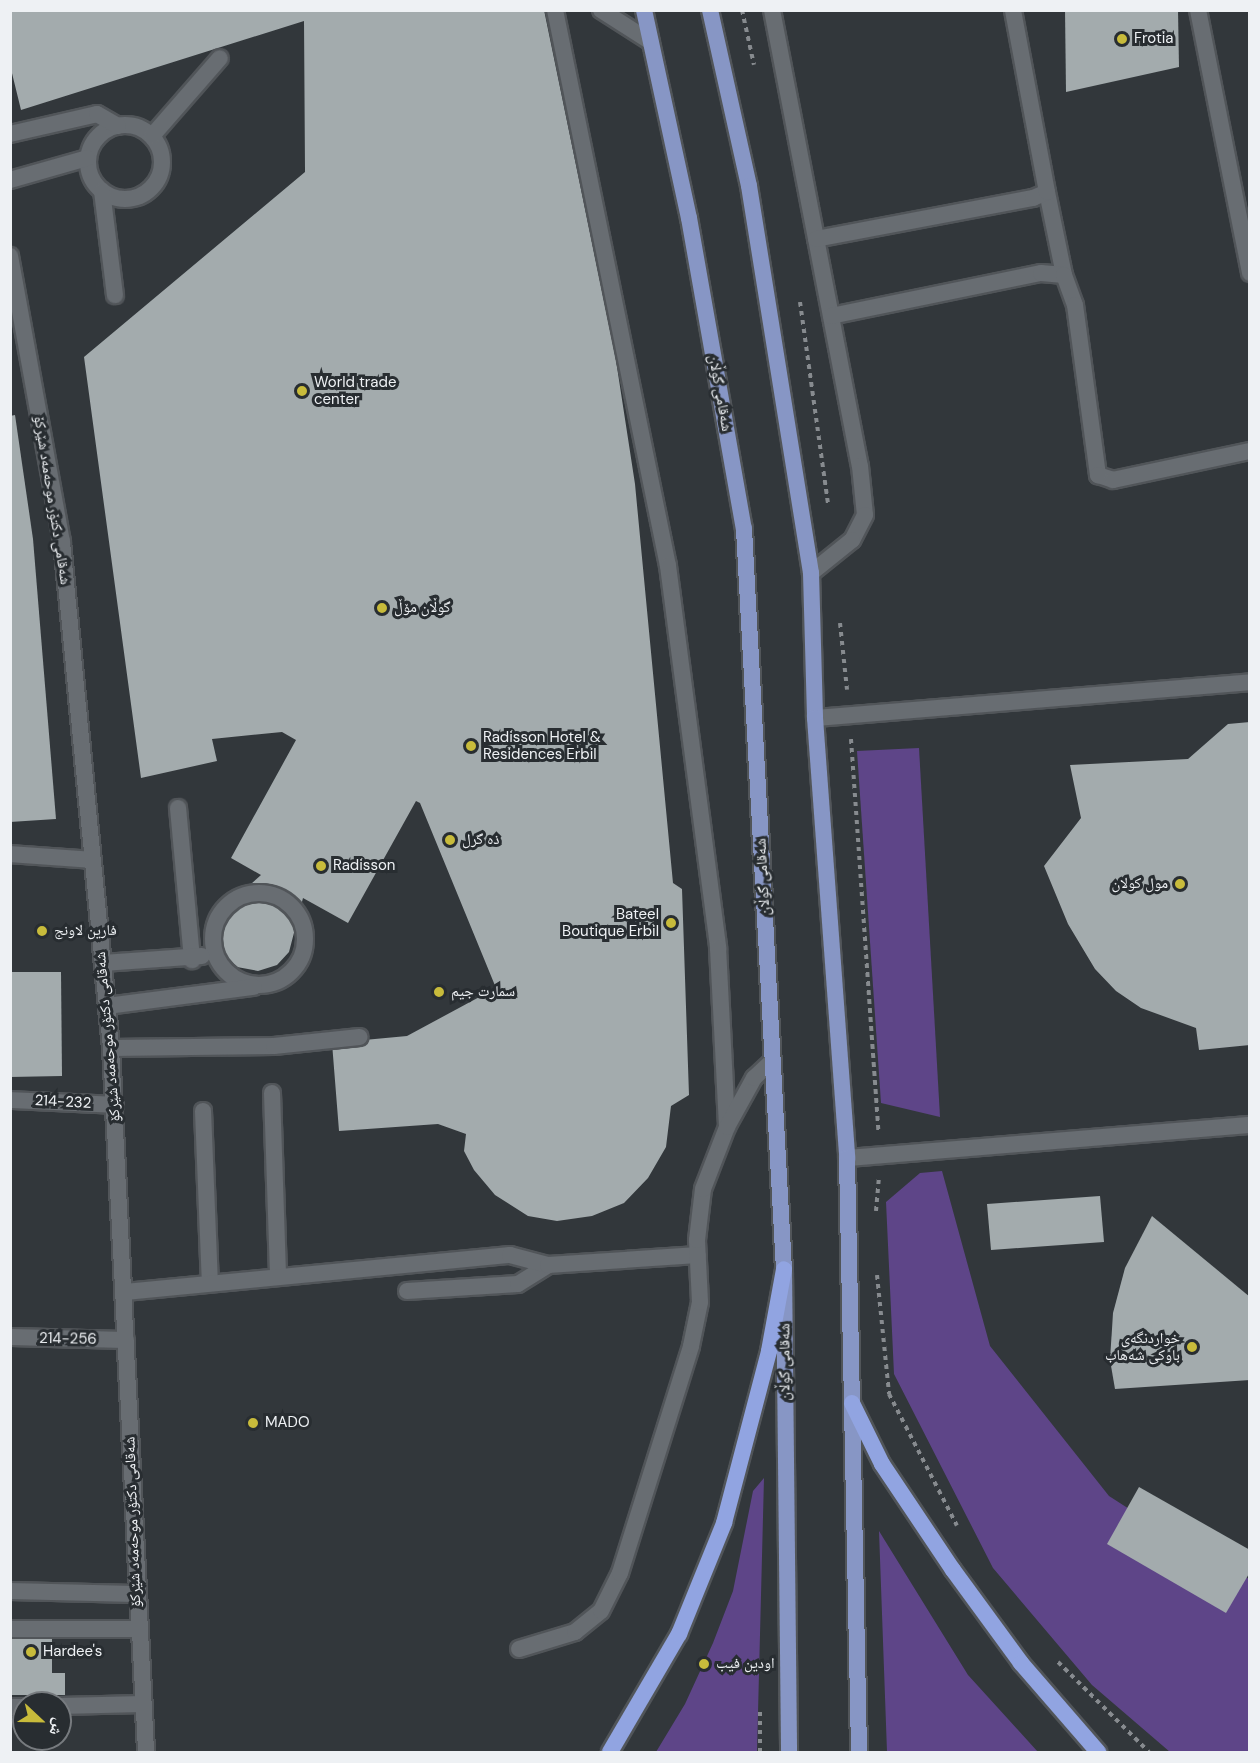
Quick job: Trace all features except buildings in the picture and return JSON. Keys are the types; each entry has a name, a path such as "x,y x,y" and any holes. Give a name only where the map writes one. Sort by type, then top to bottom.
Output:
{"highway":[{"path":"610,1752 679,1634 724,1524 769,1351 784,1269"},
{"path":"852,1403 882,1464 953,1570 1021,1663 1098,1752"}],"main road":[{"name":"شەقامی گوڵان","path":"644,10 689,218 744,529 784,1269 789,1752"},
{"path":"710,10 749,186 811,573 815,718 847,1158 859,1752"}],"street":[{"path":"555,10 668,566 718,948 727,1127"},
{"path":"601,10 651,42"},
{"path":"772,10 831,315 865,515 852,540 811,573"},
{"path":"1013,10 1064,275 1075,305 1098,475 1113,480 1250,451"},
{"path":"1198,10 1250,273"},
{"path":"152,136 220,58"},
{"path":"10,134 97,114 118,126 142,129 152,136 162,158 156,182 137,197 113,197 102,191 94,182 87,158 98,138 118,126"},
{"path":"10,180 87,158"},
{"path":"102,191 115,295"},
{"path":"816,239 1033,198 1047,192"},
{"name":"شەقامی دکتۆر موحەمەد شێرکۆ","path":"10,256 62,542 111,1048 125,1292 135,1594 146,1752"},
{"path":"831,315 1041,273 1064,275"},
{"path":"815,718 1250,682"},
{"path":"178,808 192,960"},
{"path":"10,854 93,860"},
{"path":"107,1006 272,984 296,968 306,941 298,914 276,895 262,892 234,899 216,921 213,950 219,964 242,983 272,984"},
{"path":"103,963 192,960 213,950"},
{"path":"111,1048 274,1046 360,1037"},
{"path":"519,1649 575,1632 601,1611 620,1573 691,1346 700,1302 698,1255 703,1189 727,1127 754,1078 773,1060"},
{"path":"272,1093 278,1277"},
{"name":"214-232","path":"10,1100 115,1105"},
{"path":"203,1111 210,1283"},
{"path":"847,1158 1250,1125"},
{"path":"125,1292 510,1255 548,1265 698,1255"},
{"path":"407,1291 518,1284 548,1265"},
{"name":"214-256","path":"10,1337 126,1340"},
{"path":"10,1591 135,1594"},
{"path":"10,1629 138,1629"},
{"path":"72,1706 142,1704"}],"path":[{"path":"889,1394 962,1534"},
{"path":"1053,1658 1149,1752"}],"shaded area":[{"path":"919,748 940,1117 881,1103 857,751"},
{"path":"942,1171 990,1346 1109,1496 1193,1550 1249,1579 1249,1752 1170,1752 1092,1685 993,1568 894,1374 886,1202 920,1173"},
{"path":"764,1478 757,1752 656,1752 685,1704 713,1643 733,1591 753,1491"},
{"path":"879,1531 968,1675 1038,1752 887,1752"}],"place":[{"name":"Frotia","path":"1122,39"},
{"name":"World trade center","path":"302,391"},
{"name":"گوڵان مۆڵ","path":"382,608"},
{"name":"Radisson Hotel & Residences Erbil","path":"471,746"},
{"name":"ذه گرل","path":"450,840"},
{"name":"Radisson","path":"321,866"},
{"name":"مول كولان","path":"1180,884"},
{"name":"Bateel Boutique Erbil","path":"671,923"},
{"name":"فارین لاونج","path":"42,931"},
{"name":"سمارت جیم","path":"439,992"},
{"name":"خواردنگەی باوکی شەھاب","path":"1192,1347"},
{"name":"MADO","path":"253,1423"},
{"name":"Hardee's","path":"31,1652"},
{"name":"اودين فيب","path":"704,1664"}]}
